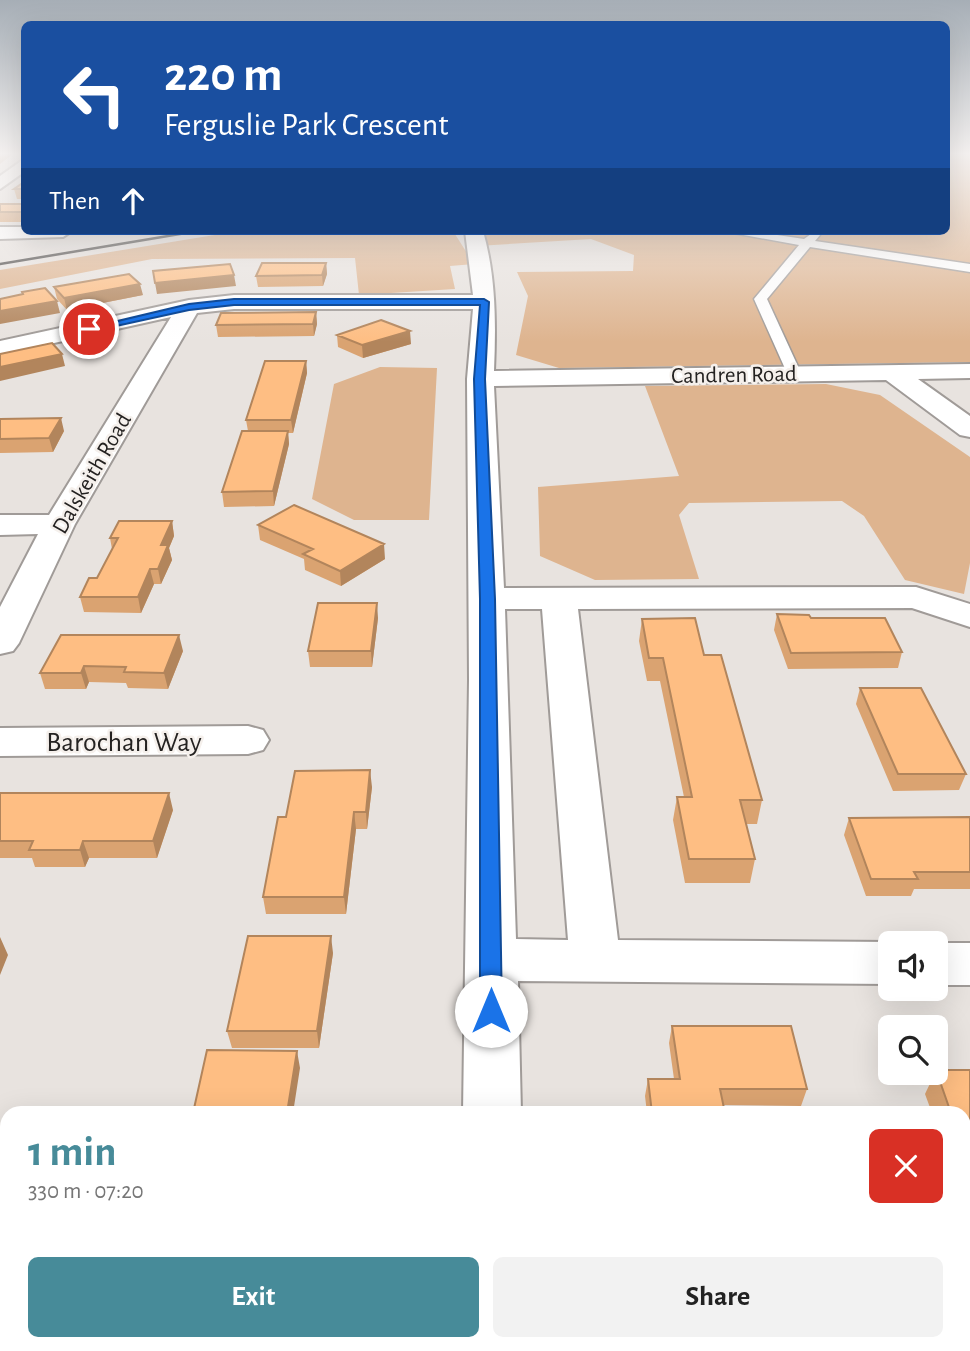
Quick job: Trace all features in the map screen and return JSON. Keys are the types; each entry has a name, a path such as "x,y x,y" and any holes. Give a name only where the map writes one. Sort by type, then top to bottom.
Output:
{"street":[{"path":"0,233 21,232"},
{"path":"475,235 484,302 480,379 488,599 492,1106"},
{"path":"0,348 189,307 234,302 484,302"},
{"name":"Dalskeith Road","path":"0,643 59,524 189,307"},
{"name":"Candren Road","path":"480,379 970,370"},
{"path":"891,372 970,429"},
{"path":"0,525 59,524"},
{"path":"488,599 916,597 970,616"},
{"path":"559,599 595,960"},
{"name":"Barochan Way","path":"0,742 248,740"},
{"path":"491,960 878,963"},
{"path":"948,964 970,964"}],"lane":[{"path":"754,235 970,268"},
{"path":"794,373 760,299 814,235"}],"shaded area":[{"path":"950,216 970,216 970,362 559,368 516,355 528,296 517,272 633,271 634,255 591,239 477,246 475,235 950,235"},
{"path":"214,235 456,235 474,264 450,266 455,289 359,295 355,258 152,259 0,289 0,270"},
{"path":"380,367 437,368 429,520 354,520 312,499 334,384"},
{"path":"826,384 880,395 970,457 970,563 964,594 905,580 864,516 842,501 689,503 679,515 699,579 595,580 540,556 538,487 679,476 645,386"}],"building":[{"path":"262,263 326,263 322,275 256,276"},
{"path":"230,264 234,275 155,283 153,271"},
{"path":"129,274 140,284 64,298 54,287"},
{"path":"45,288 57,301 0,311 0,299"},
{"path":"316,312 313,324 216,325 221,313"},
{"path":"381,320 410,331 362,345 337,335"},
{"path":"52,343 62,354 0,367 0,354"},
{"path":"265,361 306,361 291,420 246,420"},
{"path":"61,418 49,438 0,439 0,419"},
{"path":"242,431 288,431 273,491 222,492"},
{"path":"294,505 384,544 340,571 303,554 313,549 258,525"},
{"path":"119,521 172,521 161,545 168,545 158,569 150,569 138,597 80,597 89,578 97,578 118,538 110,538"},
{"path":"318,603 377,603 371,651 308,651"},
{"path":"777,614 809,615 811,618 885,618 902,652 791,653"},
{"path":"695,618 704,655 721,655 762,800 740,800 755,859 689,859 677,797 692,797 663,658 649,658 642,619"},
{"path":"61,635 179,635 164,673 124,672 126,667 84,666 81,673 40,673"},
{"path":"860,688 921,688 966,774 898,774"},
{"path":"370,770 366,812 354,812 344,897 263,897 278,817 286,817 295,771"},
{"path":"0,793 169,793 153,841 83,841 80,850 29,850 33,841 0,841"},
{"path":"970,817 970,872 914,872 918,879 871,879 849,818"},
{"path":"248,936 331,936 317,1031 227,1031"},
{"path":"672,1026 791,1026 807,1089 720,1089 724,1106 651,1106 648,1079 680,1079"},
{"path":"207,1050 297,1051 288,1106 195,1106"},
{"path":"948,1070 970,1070 970,1106 949,1106 941,1085 948,1085"}],"railway":[{"path":"0,264 174,235"}],"route":[{"path":"89,329 189,307 234,302 484,302 480,379 488,599 491,1011"}]}
